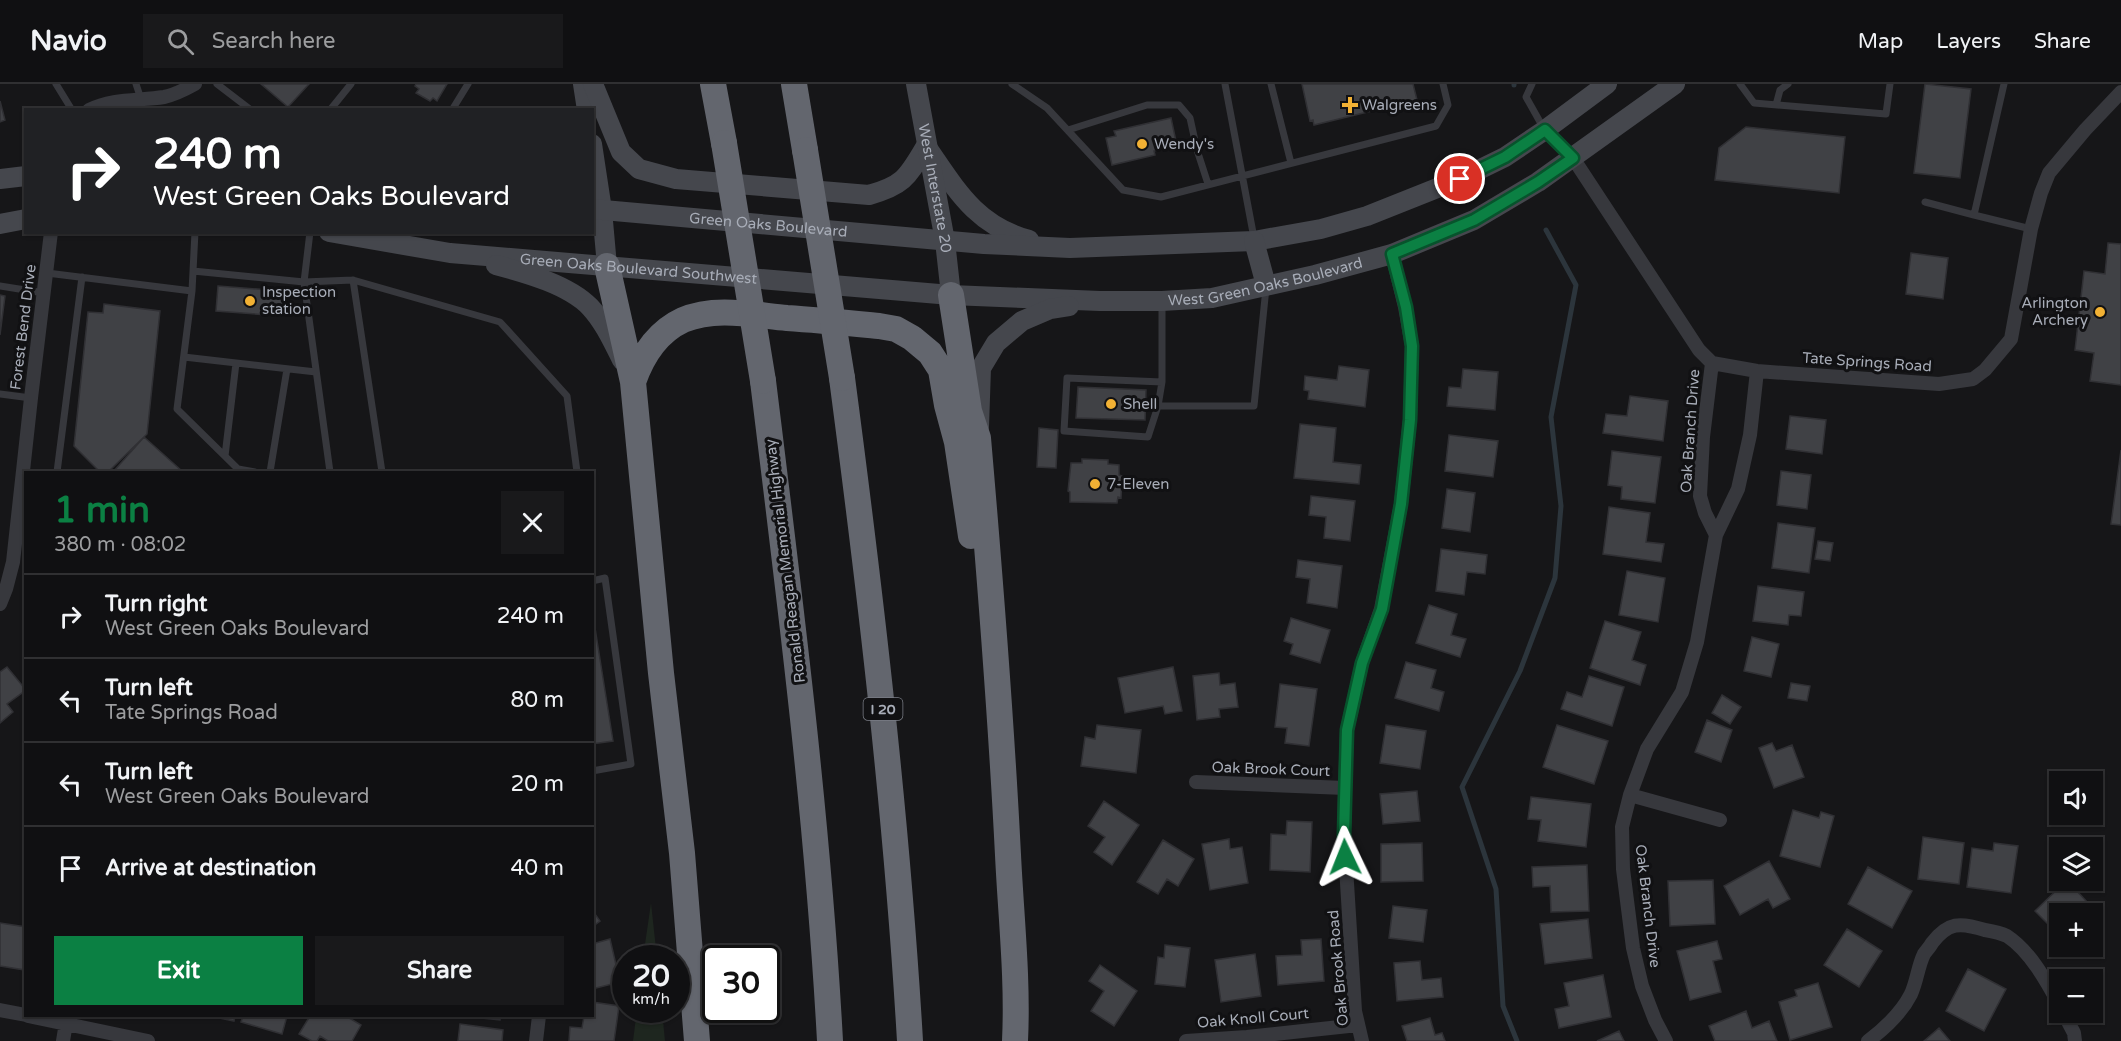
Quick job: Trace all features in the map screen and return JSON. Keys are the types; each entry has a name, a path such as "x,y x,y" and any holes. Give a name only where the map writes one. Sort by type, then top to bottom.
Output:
{"highway":[{"name":"Ronald Reagan Memorial Highway","path":"713,84 762,381 791,604 805,732 831,1041"},
{"name":"I 20","path":"794,84 842,378 862,527 884,720 905,950 910,1041"},
{"path":"607,266 633,382 661,673 682,853 697,1041"},
{"path":"951,295 969,411 978,438 998,669 1017,994 1015,1041"},
{"path":"633,382 640,363 651,345 666,330 683,320 702,314 729,312 879,326 896,329 930,352 941,370 957,442 985,634 998,669"}],"main road":[{"path":"573,108 574,84"},
{"path":"584,84 587,108"},
{"path":"593,84 621,152 639,169 667,177 869,195 900,184 909,175 926,146 959,192 984,220 1013,236 1070,249"},
{"name":"West Interstate 20","path":"916,84 945,241 951,295"},
{"path":"945,241 1070,249 1254,241 1321,229 1367,216 1460,179 1505,157 1606,84"},
{"name":"West Green Oaks Boulevard","path":"951,295 1100,301 1212,298 1344,268 1392,254 1474,220 1538,182 1675,84"},
{"path":"594,170 597,209 607,266"},
{"path":"0,179 24,176"},
{"name":"Green Oaks Boulevard","path":"597,209 945,241"},
{"path":"0,224 24,219"},
{"name":"Green Oaks Boulevard Southwest","path":"341,234 450,253 951,295"},
{"path":"1254,241 1266,285"},
{"path":"450,253 510,269 564,288 590,307 606,330 633,382"},
{"path":"978,438 981,368 996,344 1022,321 1050,309 1100,301"}],"street":[{"path":"94,108 109,102 166,97 188,86"},
{"name":"Tate Springs Road","path":"1712,363 1757,371 1940,384 1973,379 1985,370 2011,339 2031,229 2049,173 2121,92"},
{"path":"1545,130 1573,158 1699,350 1712,363"},
{"name":"Forest Bend Drive","path":"27,471 31,398 51,234"},
{"name":"Oak Brook Road","path":"1362,1041 1355,1011 1344,835 1347,730 1362,663 1382,609 1401,504 1410,420 1412,346 1406,307 1392,254"},
{"name":"Oak Branch Drive","path":"1712,363 1703,437 1700,496 1705,513 1716,535"},
{"name":"Oak Branch Drive","path":"1666,1041 1642,986 1633,948 1623,868 1622,827 1630,795 1647,749 1682,692 1698,642 1716,535 1738,489 1750,435 1757,371"},
{"name":"Forest Bend Drive","path":"0,604 13,562 24,491"},
{"name":"Oak Brook Court","path":"1196,782 1345,788"},
{"path":"1630,795 1720,820"},
{"path":"1868,1041 1882,1030 1910,996 1924,954 1946,927 1957,925 1980,928 2006,936 2025,954 2049,987"},
{"path":"0,1010 24,1014"},
{"path":"37,1017 148,1041"},
{"path":"536,1041 539,1017"},
{"path":"63,1041 66,1023"},
{"path":"2069,1023 2075,1041"},
{"name":"Oak Knoll Court","path":"1186,1041 1358,1025"}],"lane":[{"path":"56,84 71,108"},
{"path":"136,84 141,99"},
{"path":"217,84 248,108"},
{"path":"332,108 351,84"},
{"path":"453,108 468,84"},
{"path":"1012,84 1047,108 1123,190 1161,197 1436,126 1448,105 1443,84"},
{"path":"1225,84 1244,175 1254,241"},
{"path":"1271,84 1291,163"},
{"path":"1532,84 1526,97 1545,130"},
{"path":"1740,84 1754,103 1886,114 1890,84"},
{"path":"1776,105 1780,90 1788,84"},
{"path":"1974,215 2004,84"},
{"path":"1068,130 1147,105 1179,105 1190,118 1208,184"},
{"path":"1925,202 2031,229"},
{"path":"195,234 192,291 177,409 238,469 249,471"},
{"path":"310,234 304,282 330,471"},
{"path":"193,272 304,282 353,280 500,322 567,396 577,471"},
{"path":"47,273 192,291"},
{"path":"57,471 82,278"},
{"path":"353,280 382,471"},
{"path":"1158,406 1254,406 1266,285"},
{"path":"0,286 45,293"},
{"path":"1162,301 1162,382 1158,406 1148,437 1064,431 1067,378 1162,382"},
{"path":"184,357 316,372"},
{"path":"225,456 236,363"},
{"path":"270,471 287,369"},
{"path":"0,394 31,398"},
{"path":"594,581 605,578 631,764 594,771"}],"shaded area":[{"path":"651,903 656,945 645,945"},
{"path":"635,1023 663,1023 665,1041 633,1041"}],"building":[{"path":"261,84 309,84 288,107"},
{"path":"416,84 447,84 437,101 433,98 430,101 416,93 419,89 415,86"},
{"name":"Walgreens","path":"1302,84 1413,84 1417,100 1314,125 1313,120 1310,121"},
{"path":"1925,84 1971,89 1960,178 1914,173"},
{"path":"0,101 5,120 0,122"},
{"name":"Wendy's","path":"1171,118 1177,146 1154,151 1155,155 1112,165 1106,138 1116,136 1114,131"},
{"path":"1746,127 1845,137 1839,193 1715,180 1719,148"},
{"name":"Arlington Archery","path":"2108,243 2121,244 2121,385 2090,381 2094,353 2075,350 2084,271 2105,274"},
{"path":"1911,253 1948,258 1943,299 1906,294"},
{"name":"Inspection station","path":"218,286 284,291 282,316 216,311"},
{"path":"0,295 5,296 0,335"},
{"path":"104,304 160,311 147,434 109,471 99,471 74,446 88,312 103,313"},
{"path":"1339,366 1369,370 1365,407 1308,399 1309,391 1304,390 1305,376 1337,380"},
{"path":"1463,369 1498,372 1495,410 1447,406 1449,387 1461,388"},
{"name":"Shell","path":"1078,387 1146,390 1145,420 1076,418"},
{"path":"1630,396 1668,401 1663,441 1603,433 1606,414 1627,416"},
{"path":"1790,416 1826,420 1822,454 1786,449"},
{"path":"1300,424 1336,428 1333,462 1361,465 1359,484 1294,478"},
{"path":"1039,428 1058,430 1056,468 1037,467"},
{"path":"1449,435 1498,441 1493,477 1445,471"},
{"path":"144,437 182,471 114,471"},
{"path":"2121,450 2121,525 2111,524"},
{"path":"1612,451 1661,457 1655,503 1621,499 1622,487 1608,485"},
{"name":"7-Eleven","path":"1082,459 1108,460 1108,464 1119,465 1119,475 1122,476 1121,498 1118,497 1117,503 1070,502 1068,491 1071,463 1082,463"},
{"path":"1781,471 1811,475 1807,509 1777,505"},
{"path":"1447,489 1475,493 1470,532 1442,528"},
{"path":"1311,496 1355,501 1350,541 1324,538 1326,517 1309,515"},
{"path":"1609,507 1650,513 1646,542 1664,544 1661,562 1603,554"},
{"path":"1778,523 1815,528 1809,573 1772,568"},
{"path":"1818,541 1833,543 1830,561 1815,559"},
{"path":"1441,549 1487,555 1485,574 1467,572 1464,595 1436,591"},
{"path":"1298,560 1342,566 1337,608 1307,603 1310,579 1296,577"},
{"path":"1627,571 1665,578 1658,622 1619,615"},
{"path":"1758,586 1804,592 1801,616 1789,615 1788,625 1753,621"},
{"path":"1429,605 1457,614 1451,635 1466,639 1460,657 1416,643"},
{"path":"1291,618 1330,630 1320,663 1290,654 1293,644 1284,641"},
{"path":"1605,621 1641,632 1632,660 1646,665 1640,685 1590,668"},
{"path":"594,622 613,741 594,744"},
{"path":"1752,637 1779,644 1771,677 1744,671"},
{"path":"1406,662 1436,670 1431,688 1444,692 1439,711 1395,698"},
{"path":"7,667 24,688 24,691 7,704 13,712 0,723 0,672"},
{"path":"1173,667 1182,711 1165,714 1163,706 1125,713 1118,678"},
{"path":"1219,673 1220,685 1235,683 1238,707 1219,709 1220,717 1197,720 1193,676"},
{"path":"1589,676 1624,687 1612,726 1561,709 1567,692 1582,697"},
{"path":"1791,683 1810,686 1807,701 1788,698"},
{"path":"1280,684 1317,689 1309,746 1285,743 1287,728 1275,727"},
{"path":"1722,695 1741,707 1730,724 1712,713"},
{"path":"1707,720 1732,730 1721,762 1695,752"},
{"path":"1097,725 1141,730 1136,773 1081,766 1085,737 1095,739"},
{"path":"1386,725 1426,731 1420,769 1380,763"},
{"path":"1557,725 1608,741 1594,784 1543,767"},
{"path":"1772,743 1776,751 1792,745 1804,777 1774,788 1759,748"},
{"path":"1417,791 1420,821 1383,824 1380,794"},
{"path":"1531,797 1591,804 1586,847 1538,841 1541,820 1528,819"},
{"path":"1104,801 1139,825 1112,865 1094,852 1105,837 1088,826"},
{"path":"1793,810 1819,818 1821,812 1834,816 1820,867 1780,856"},
{"path":"1287,821 1312,822 1310,872 1270,870 1271,834 1286,835"},
{"path":"1923,837 1964,843 1959,884 1918,879"},
{"path":"1229,839 1230,849 1242,847 1248,883 1210,890 1202,844"},
{"path":"1163,840 1194,859 1178,886 1167,879 1158,894 1137,882"},
{"path":"1422,843 1423,881 1381,882 1381,844"},
{"path":"1994,843 2018,846 2011,893 1967,887 1972,848 1993,851"},
{"path":"1769,861 1790,899 1773,908 1768,899 1740,915 1724,886"},
{"path":"1587,865 1589,911 1551,912 1550,886 1533,887 1532,867"},
{"path":"1868,867 1912,891 1892,928 1848,904"},
{"path":"1713,880 1715,924 1670,926 1668,881"},
{"path":"2056,891 2077,891 2088,903 2049,903 2049,925 2035,911"},
{"path":"1393,906 1427,910 1423,942 1389,938"},
{"path":"594,913 600,921 594,926"},
{"path":"1588,919 1592,958 1545,964 1540,924"},
{"path":"0,923 24,927 24,970 0,966"},
{"path":"1847,929 1882,951 1859,987 1824,965"},
{"path":"610,939 612,984 594,988 594,943"},
{"path":"1321,939 1324,981 1278,985 1276,956 1302,955 1301,940"},
{"path":"1717,941 1722,959 1713,961 1721,992 1690,1000 1677,951"},
{"path":"1165,945 1190,948 1185,987 1155,984 1158,957 1164,958"},
{"path":"1255,954 1261,996 1221,1002 1215,960"},
{"path":"1420,961 1422,980 1441,978 1443,997 1397,1001 1394,963"},
{"path":"1100,965 1137,991 1114,1026 1091,1011 1104,991 1089,981"},
{"path":"1968,969 2006,989 1984,1031 1946,1011"},
{"path":"1603,975 1611,1017 1559,1028 1555,1009 1569,1006 1564,983"},
{"path":"1818,983 1832,1027 1790,1040 1779,1002 1797,996 1795,990"},
{"path":"594,1002 612,1005 612,1023 617,1023 614,1041 569,1041 570,1027 582,1028 584,1017 594,1017"},
{"path":"1746,1011 1752,1028 1769,1021 1777,1041 1715,1041 1709,1026"},
{"path":"214,1017 235,1017 234,1021"},
{"path":"243,1017 287,1017 282,1034 241,1022"},
{"path":"309,1017 348,1017 361,1025 352,1041 328,1041 320,1036 317,1041 312,1041 299,1034"},
{"path":"472,1017 500,1017 500,1020"},
{"path":"1430,1018 1435,1035 1442,1033 1445,1041 1407,1041 1402,1026"},
{"path":"460,1024 503,1030 502,1041 458,1041"},
{"path":"1939,1028 1950,1041 1924,1041"},
{"path":"1619,1031 1624,1041 1597,1041"}],"waterway":[{"path":"1517,1041 1503,1006 1496,889 1462,787 1520,671 1555,578 1561,506 1551,417 1576,285 1546,230"}],"place":[{"name":"Walgreens","path":"1350,105"},
{"name":"Wendy's","path":"1142,144"},
{"name":"Inspection station","path":"250,301"},
{"name":"Arlington Archery","path":"2100,312"},
{"name":"Shell","path":"1111,404"},
{"name":"7-Eleven","path":"1095,484"}],"route":[{"path":"1345,857 1347,730 1362,663 1382,609 1401,504 1410,420 1412,346 1406,307 1392,254 1474,220 1573,158 1545,130 1505,157 1460,179"}]}
